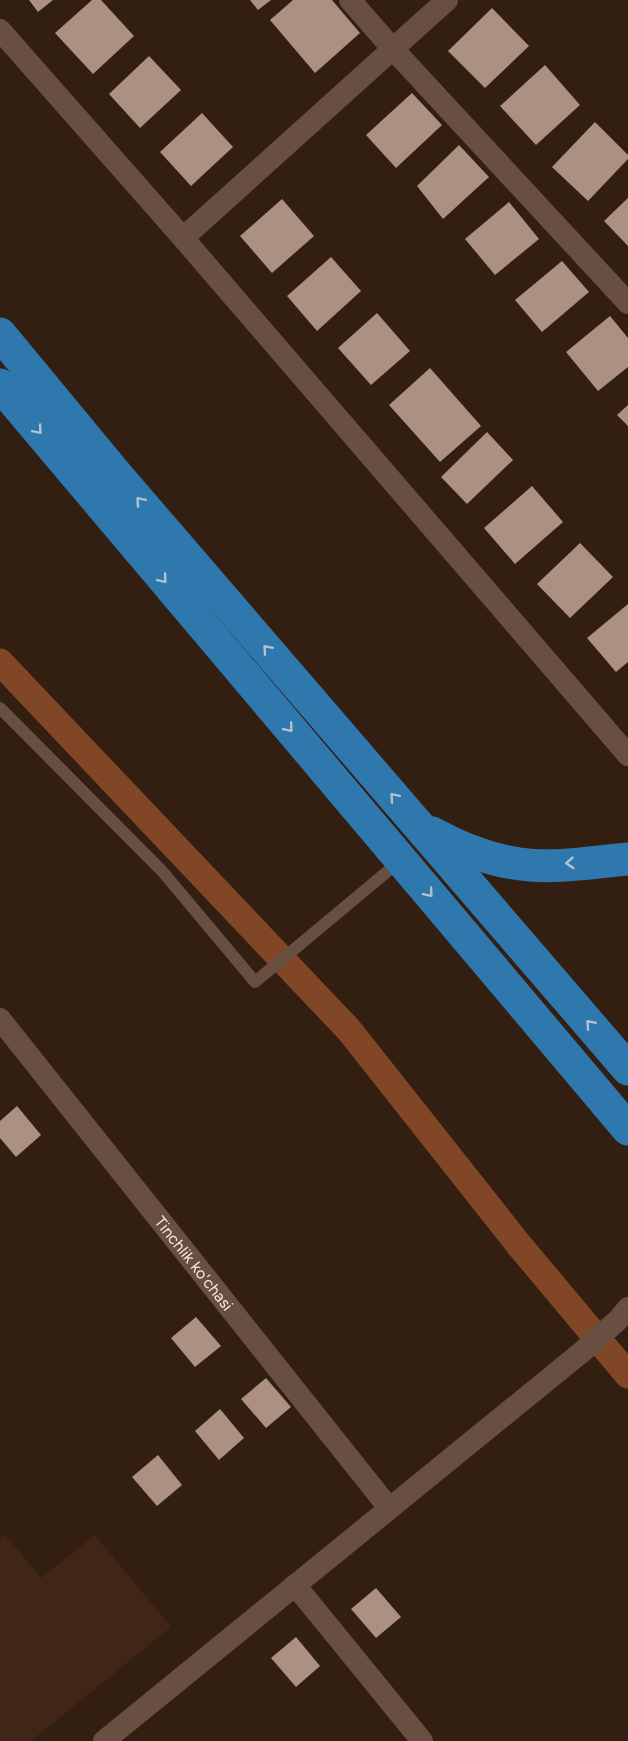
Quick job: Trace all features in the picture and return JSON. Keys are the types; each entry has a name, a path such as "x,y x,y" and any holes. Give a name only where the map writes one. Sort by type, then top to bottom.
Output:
{"main road":[{"path":"0,333 115,473 628,1069"},
{"path":"0,385 628,1129"},
{"path":"418,826 459,847 520,864 549,865 628,859"}],"street":[{"path":"350,0 628,303"},
{"path":"183,238 447,0"},
{"path":"0,30 183,238 628,755"},
{"name":"Tinchlik ko'chasi","path":"0,1019 389,1508"},
{"path":"104,1741 583,1351 623,1314"},
{"path":"295,1585 422,1741"}],"lane":[{"path":"0,708 162,871 255,982 401,860"}],"shaded area":[{"path":"5,1534 41,1578 95,1535 171,1627 31,1741 0,1741 0,1539"}],"building":[{"path":"29,0 53,0 38,12"},
{"path":"92,0 101,0 134,36 93,74 55,33"},
{"path":"250,0 271,0 258,10"},
{"path":"293,0 332,0 360,33 315,73 270,20"},
{"path":"492,8 529,46 485,88 448,51"},
{"path":"149,56 181,90 140,128 109,94"},
{"path":"545,65 580,105 536,145 500,106"},
{"path":"412,93 442,125 396,168 366,135"},
{"path":"202,113 233,147 191,186 160,152"},
{"path":"595,122 628,155 628,159 588,201 552,167"},
{"path":"459,145 489,177 443,219 417,186"},
{"path":"628,198 628,246 604,221"},
{"path":"282,199 314,236 272,273 240,236"},
{"path":"509,202 539,239 495,275 465,239"},
{"path":"331,257 361,291 317,331 287,296"},
{"path":"562,261 589,292 542,332 515,300"},
{"path":"377,313 410,351 371,385 338,348"},
{"path":"610,316 628,338 628,367 598,391 566,352"},
{"path":"430,368 481,426 440,462 389,405"},
{"path":"628,405 628,426 617,415"},
{"path":"487,432 513,460 467,504 441,477"},
{"path":"532,486 563,522 515,564 484,528"},
{"path":"580,543 613,577 570,618 537,584"},
{"path":"628,604 628,662 616,672 587,638"},
{"path":"17,1106 41,1135 16,1157 0,1138 0,1121"},
{"path":"196,1317 221,1346 195,1367 171,1338"},
{"path":"266,1378 291,1407 266,1428 241,1399"},
{"path":"220,1409 244,1438 219,1460 195,1431"},
{"path":"158,1455 182,1485 157,1506 132,1477"},
{"path":"376,1588 401,1617 376,1638 351,1609"},
{"path":"296,1637 320,1666 296,1687 271,1658"}],"waterway":[{"path":"0,662 349,1030 519,1245 628,1375"}]}
